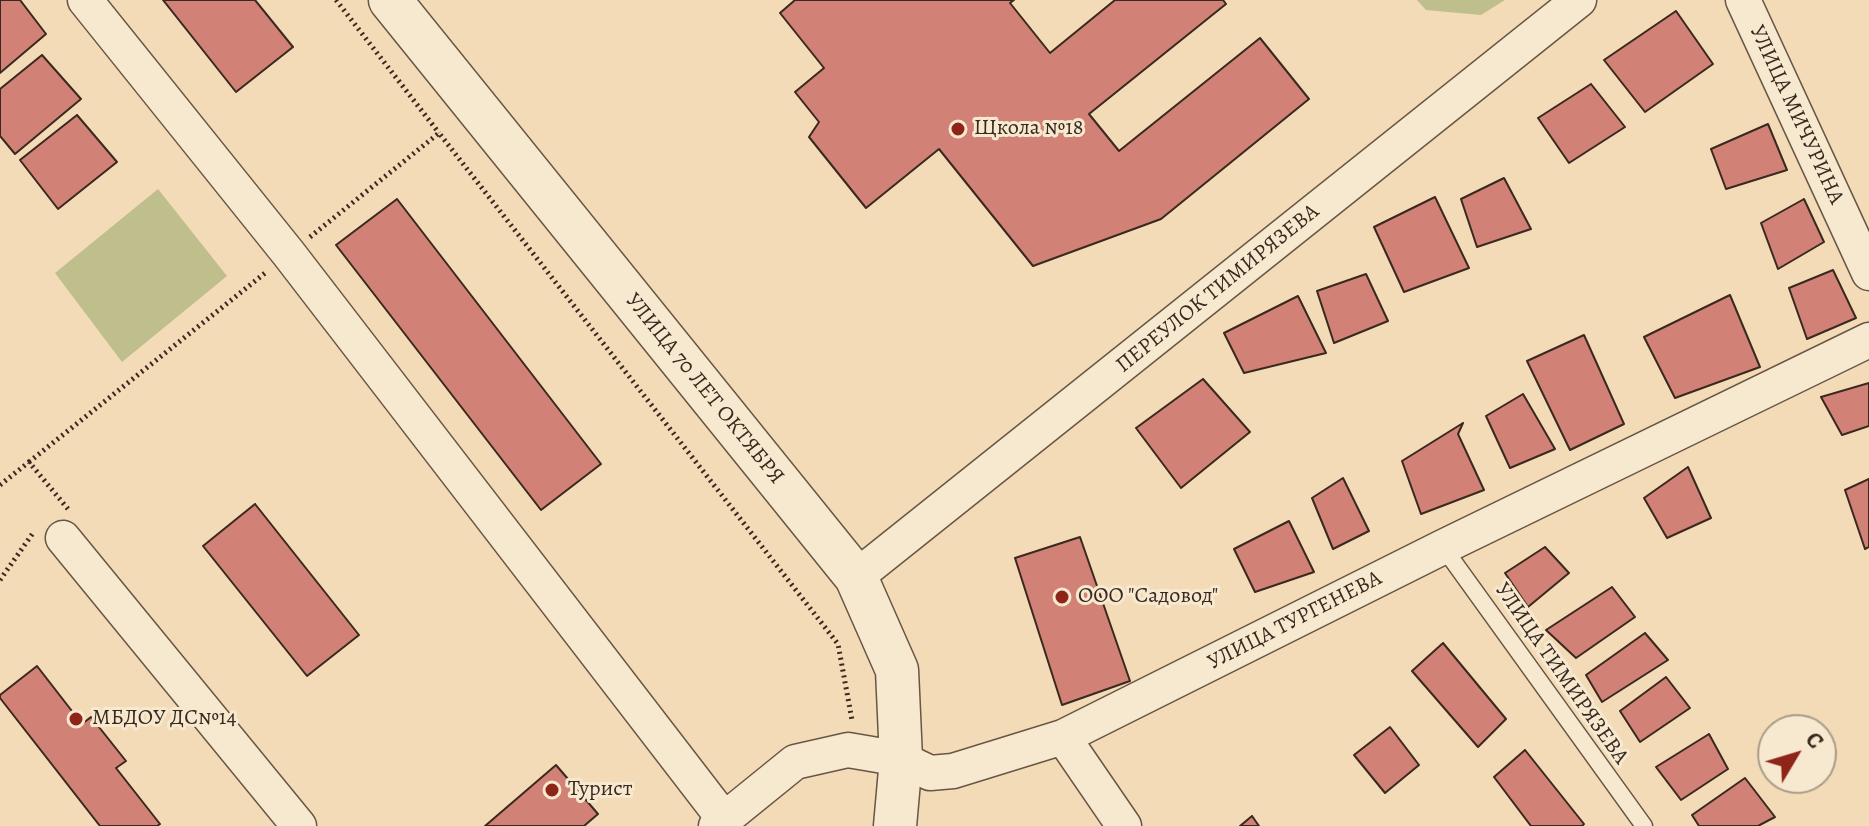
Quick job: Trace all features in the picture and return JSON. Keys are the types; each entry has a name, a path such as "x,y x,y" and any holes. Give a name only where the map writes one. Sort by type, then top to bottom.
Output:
{"street":[{"path":"85,0 289,254 720,822"},
{"name":"УЛИЦА 70 ЛЕТ ОКТЯБРЯ","path":"390,0 856,577 897,670 901,759 895,826"},
{"name":"ПЕРЕУЛОК ТИМИРЯЗЕВА","path":"856,577 1579,0"},
{"name":"УЛИЦА МИЧУРИНА","path":"1743,0 1869,273"},
{"name":"УЛИЦА ТУРГЕНЕВА","path":"720,822 795,762 848,750 901,759 930,773 953,771 1063,737 1443,547 1869,340"},
{"path":"50,532 299,826"},
{"path":"1063,737 1124,826"}],"lane":[{"name":"УЛИЦА ТИМИРЯЗЕВА","path":"1443,547 1644,826"}],"path":[{"path":"336,0 838,644 853,725"},
{"path":"29,462 439,133"},
{"path":"0,580 50,532"}],"green space":[{"path":"1417,0 1505,0 1481,15 1426,10"},
{"path":"158,189 227,276 122,362 55,273"}],"building":[{"path":"0,0 20,0 46,34 0,73"},
{"path":"163,0 255,0 293,47 236,92"},
{"name":"Щкола №18","path":"795,0 1014,0 1010,3 1050,53 1115,0 1223,0 1226,4 1089,114 1119,151 1260,38 1309,99 1161,219 1033,266 939,149 866,208 809,137 819,122 795,92 824,68 780,13"},
{"path":"1676,11 1713,64 1645,112 1604,60"},
{"path":"42,55 81,99 15,154 0,136 0,89"},
{"path":"1591,84 1625,127 1569,163 1538,118"},
{"path":"77,115 117,162 58,209 20,160"},
{"path":"1768,124 1787,170 1726,189 1711,149"},
{"path":"1504,178 1531,229 1477,247 1461,199"},
{"path":"1435,197 1469,268 1404,292 1374,227"},
{"path":"397,199 601,464 541,510 336,245"},
{"path":"1804,199 1824,242 1778,269 1761,223"},
{"path":"1833,270 1856,318 1807,339 1789,288"},
{"path":"1366,274 1388,321 1334,343 1317,291"},
{"path":"1730,295 1760,367 1675,398 1644,337"},
{"path":"1298,296 1326,353 1244,373 1224,333"},
{"path":"1584,335 1624,424 1570,450 1527,361"},
{"path":"1203,379 1250,432 1181,488 1136,428"},
{"path":"1869,383 1869,426 1842,435 1821,397"},
{"path":"1523,394 1555,449 1510,468 1486,416"},
{"path":"1463,423 1458,434 1484,490 1421,514 1402,461"},
{"path":"1688,467 1711,518 1667,538 1644,498"},
{"path":"1343,478 1369,531 1333,549 1312,498"},
{"path":"1869,479 1869,547 1865,549 1845,490"},
{"path":"255,504 359,635 307,676 203,546"},
{"path":"1289,521 1314,572 1255,592 1234,549"},
{"path":"1080,537 1130,681 1062,705 1015,558"},
{"path":"1545,547 1569,573 1528,607 1505,573"},
{"path":"1612,587 1635,617 1576,658 1546,630"},
{"path":"1645,633 1668,660 1602,702 1586,675"},
{"path":"1443,643 1506,719 1478,747 1412,671"},
{"path":"37,666 82,724 91,717 126,761 116,768 160,824 100,826 0,698"},
{"path":"1666,677 1690,708 1640,742 1620,711"},
{"path":"1390,727 1419,765 1385,793 1354,755"},
{"path":"1709,734 1728,769 1681,800 1656,767"},
{"path":"1525,750 1584,824 1582,826 1531,826 1494,777"},
{"name":"Турист","path":"556,765 598,814 584,826 485,826"},
{"path":"1745,778 1775,817 1758,826 1699,826 1692,815"},
{"path":"1252,816 1259,826 1240,826"}],"place":[{"name":"Щкола №18","path":"958,129"},
{"name":"ООО \"Садовод\"","path":"1062,597"},
{"name":"МБДОУ ДС№14","path":"76,719"},
{"name":"Турист","path":"552,790"}]}
